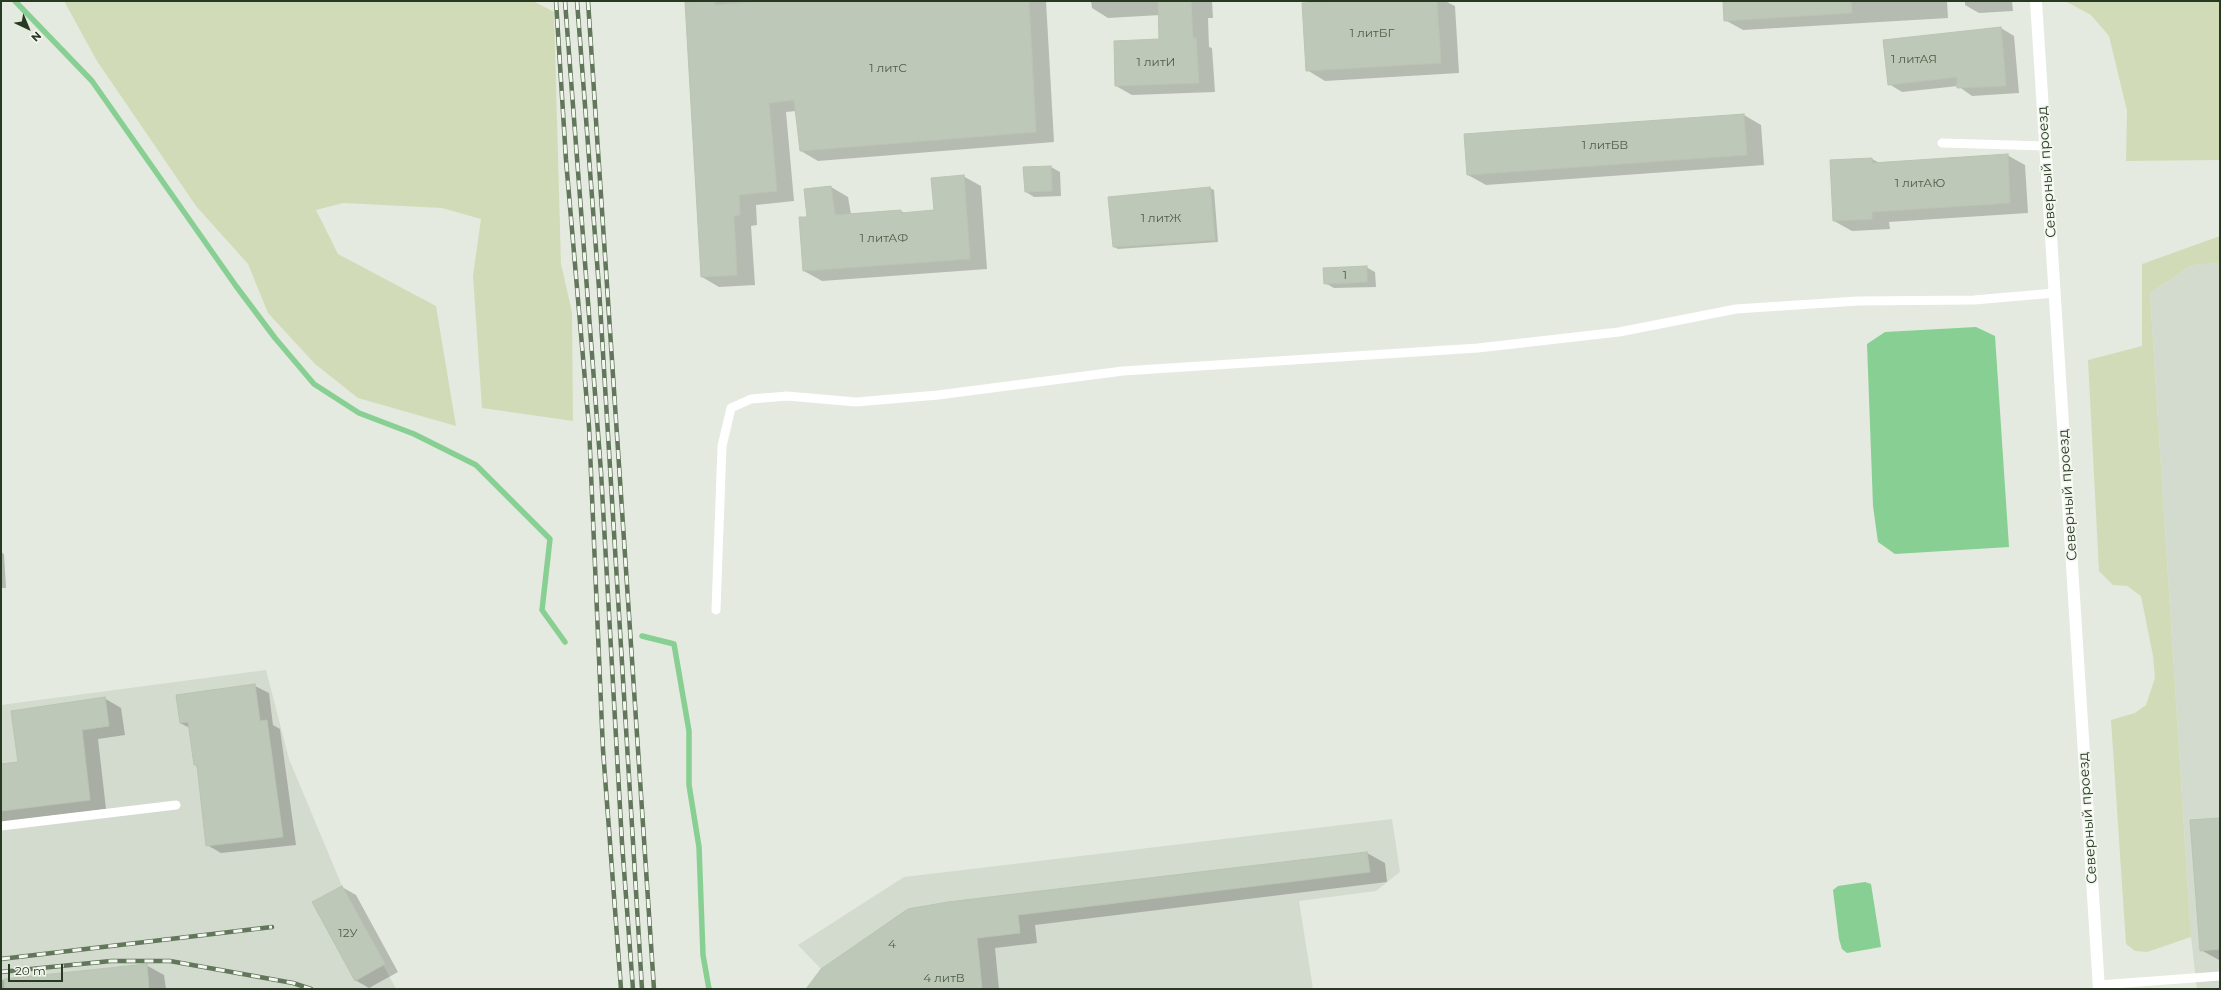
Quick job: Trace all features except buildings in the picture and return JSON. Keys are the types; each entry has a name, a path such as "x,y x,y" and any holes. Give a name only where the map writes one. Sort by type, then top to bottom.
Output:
{"street":[{"name":"Северный проезд","path":"2036,1 2099,987"}],"lane":[{"path":"1942,143 2045,146"},
{"path":"716,610 722,446 731,408 751,399 787,396 863,402 938,395 1123,371 1486,347 1619,332 1736,309 1858,301 1974,300 2055,293"},
{"path":"1,826 176,805"},
{"path":"2099,987 2220,976"}],"shaded area":[{"path":"64,1 533,1 554,12 561,264 572,312 573,421 482,408 473,276 481,219 442,208 343,203 316,210 338,254 436,306 456,426 358,398 315,364 268,313 248,264 196,206 97,61"},
{"path":"2065,1 2220,1 2220,160 2126,161 2127,111 2109,36 2091,15"},
{"path":"2220,236 2220,263 2192,265 2150,293 2191,937 2147,952 2135,951 2126,944 2111,720 2135,713 2146,705 2155,678 2153,656 2141,596 2127,586 2113,585 2099,571 2088,360 2142,346 2142,264"},
{"path":"2220,263 2220,989 2197,989 2191,937 2150,293 2192,265"},
{"path":"1976,327 1995,336 2009,547 1895,554 1878,542 1873,506 1867,344 1885,332"},
{"path":"266,670 289,759 342,886 396,989 1,989 1,705"},
{"path":"1392,819 1400,872 1376,891 1299,901 1313,989 806,989 821,969 798,945 904,877"},
{"path":"1865,882 1871,884 1881,947 1847,953 1842,949 1839,939 1833,890 1838,886"}],"waterway":[{"path":"15,1 92,81 236,286 275,338 314,384 359,413 414,434 476,465 550,539 542,610 565,642"},
{"path":"642,636 674,644 689,731 689,785 699,847 703,955 709,989"}],"railway":[{"path":"556,1 566,160 589,427 603,750 621,989"},
{"path":"565,1 601,472 622,843 633,989"},
{"path":"577,1 599,288 642,989"},
{"path":"588,1 654,989"},
{"path":"1,959 272,927"},
{"path":"1,972 111,961 170,961 293,983 311,989"}]}
